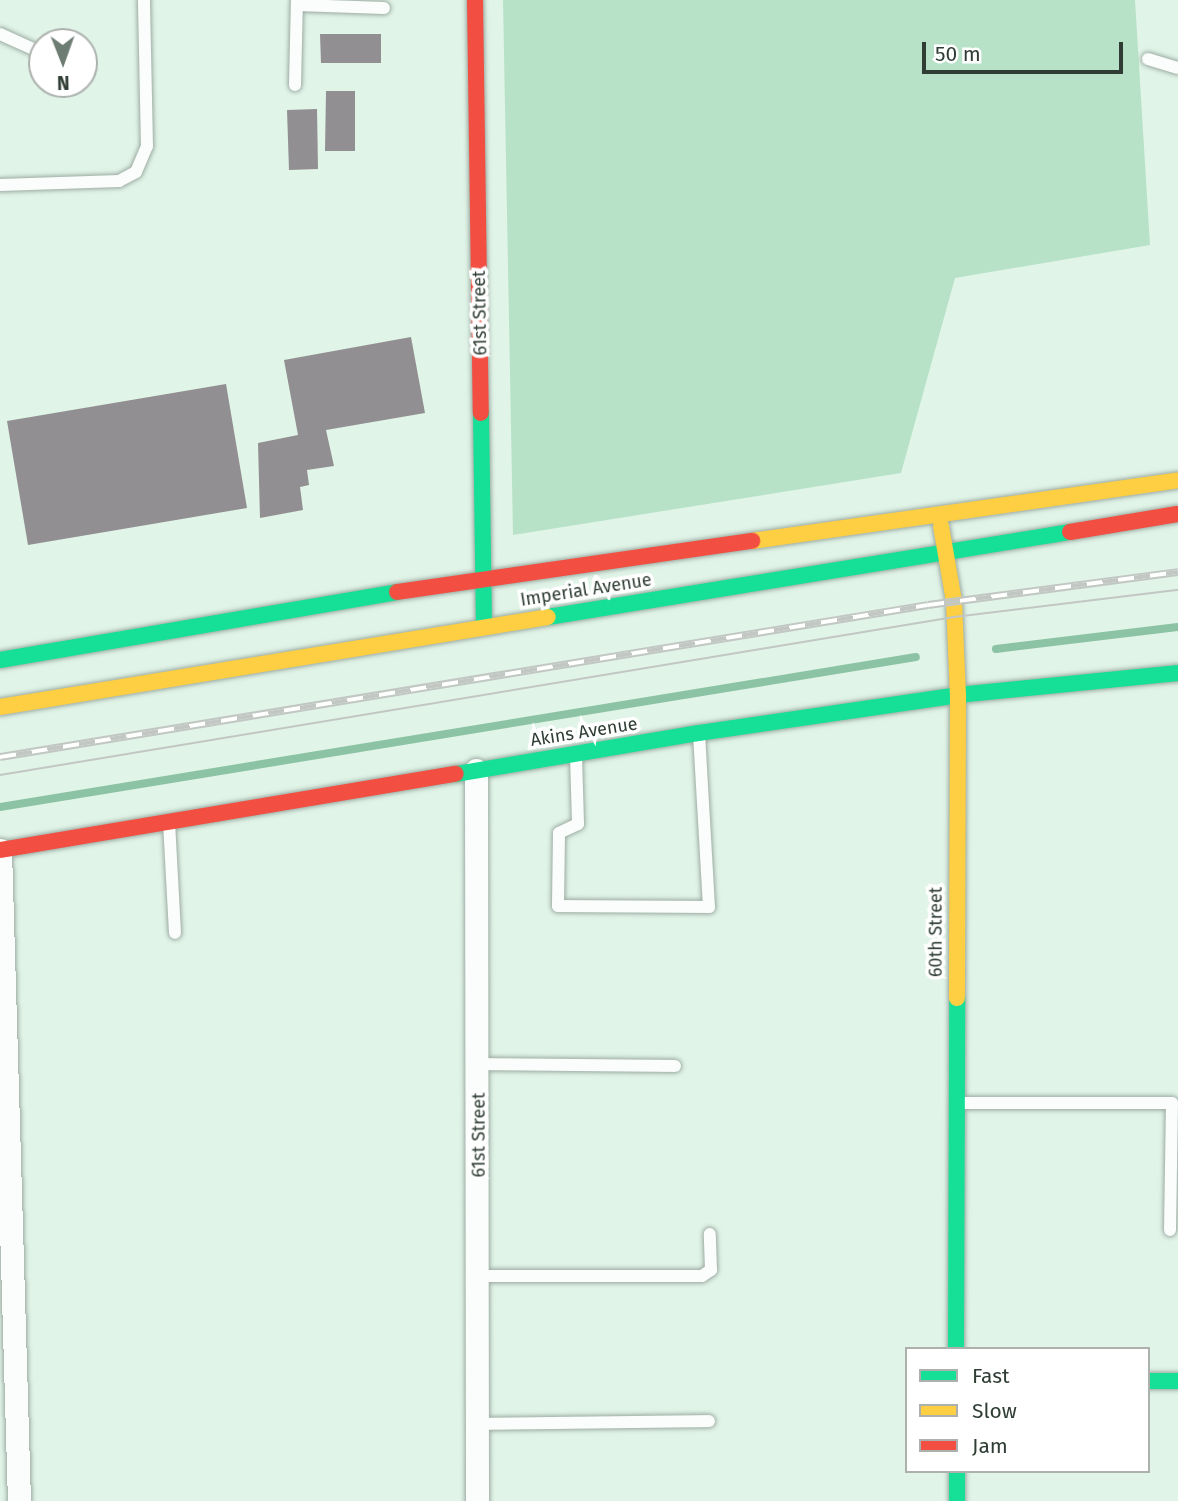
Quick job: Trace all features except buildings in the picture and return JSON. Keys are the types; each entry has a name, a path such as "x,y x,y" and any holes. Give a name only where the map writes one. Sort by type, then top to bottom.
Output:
{"main road":[{"name":"61st Street","path":"475,0 484,626"},
{"name":"Imperial Avenue","path":"0,660 484,578 939,516 1178,480"},
{"name":"Imperial Avenue","path":"0,707 1178,514"},
{"name":"60th Street","path":"939,516 954,601 958,695 956,1347"},
{"name":"Akins Avenue","path":"0,850 699,733 958,695 1178,673"},
{"path":"1150,1381 1178,1381"},
{"path":"957,1473 957,1501"}],"street":[{"name":"61st Street","path":"476,770 479,1065 477,1501"},
{"path":"0,850 19,1501"}],"lane":[{"path":"0,185 119,181 136,172 147,146 144,0"},
{"path":"295,85 297,3 384,8"},
{"path":"0,34 28,47"},
{"path":"1148,59 1178,68"},
{"path":"576,752 578,824 559,833 558,905 709,907 699,733"},
{"path":"169,821 176,933"},
{"path":"479,1065 675,1066"},
{"path":"955,1103 1172,1103 1170,1230"},
{"path":"479,1276 702,1276 711,1270 710,1234"},
{"path":"477,1424 709,1420"}],"green space":[{"path":"503,0 1135,0 1150,245 955,278 901,473 513,535"}],"waterway":[{"path":"996,649 1178,627"},
{"path":"0,807 916,657"}],"tram line":[{"path":"0,775 954,617 1178,590"}],"railway":[{"path":"0,757 928,605 1178,572"}],"traffic: fast":[{"path":"481,413 484,626"},
{"path":"548,617 1070,532"},
{"path":"0,660 397,592"},
{"path":"456,774 699,733 958,695 1178,673"},
{"path":"956,1347 957,998"},
{"path":"1150,1381 1178,1381"},
{"path":"957,1473 957,1501"}],"traffic: slow":[{"path":"752,541 1178,480"},
{"path":"941,526 954,601 958,695 957,998"},
{"path":"0,707 548,617"}],"traffic: jam":[{"path":"475,0 481,413"},
{"path":"1070,532 1178,514"},
{"path":"397,592 752,541"},
{"path":"0,850 456,774"}]}
